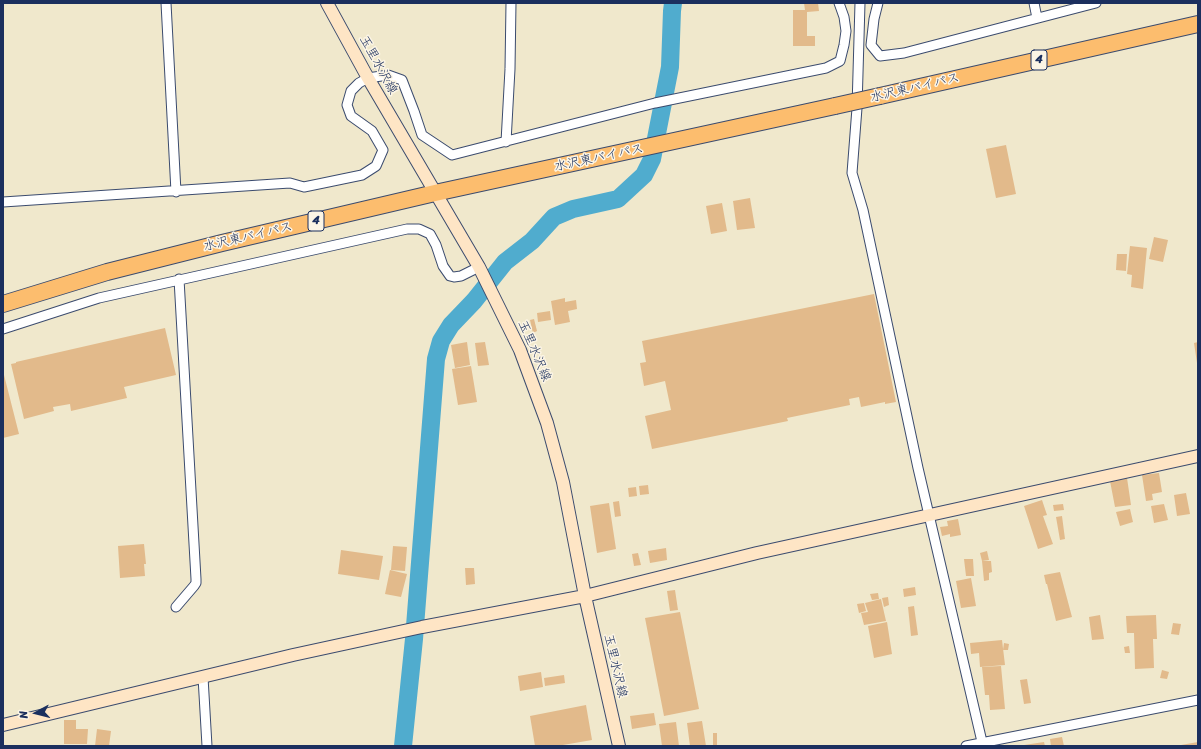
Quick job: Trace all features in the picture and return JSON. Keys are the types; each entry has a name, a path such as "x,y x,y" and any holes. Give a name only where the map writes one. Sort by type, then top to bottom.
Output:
{"highway":[{"name":"水沢東バイパス","path":"3,304 122,268 222,243 436,193 674,142 1198,24"}],"street":[{"path":"166,3 176,192"},
{"name":"玉里水沢線","path":"327,3 368,78 479,267 520,350 547,423 563,482 585,596 619,746"},
{"path":"506,142 510,69 511,3"},
{"path":"3,202 176,192 290,183 304,187 362,175 376,166 383,150 372,131 351,116 347,105 351,91 359,83 368,78 388,75 402,80 422,135 452,155 684,97 826,68 840,61 844,45 846,31 844,17 839,3"},
{"path":"860,3 857,108 852,173 863,210 918,468 983,744"},
{"path":"878,3 874,19 871,45 880,56 904,53 1096,3"},
{"path":"1034,3 1037,18"},
{"path":"3,329 99,298 407,229 419,229 430,234 436,245 443,266 450,276 461,276 479,267"},
{"path":"176,607 196,583 179,279"},
{"path":"3,725 293,655 422,627 585,596 758,553 929,514 1198,456"},
{"path":"203,677 207,746"},
{"path":"966,746 983,744 1198,700"}],"building":[{"path":"804,3 818,3 819,11 807,12 807,36 815,36 815,46 793,46 793,10 805,10"},
{"path":"1006,145 1016,194 996,198 986,149"},
{"path":"750,198 755,228 737,230 733,201"},
{"path":"722,203 727,231 711,234 706,206"},
{"path":"1154,237 1168,240 1163,262 1149,259"},
{"path":"1130,246 1147,248 1143,289 1131,287 1132,275 1127,274"},
{"path":"1117,254 1127,254 1126,271 1116,270"},
{"path":"874,294 896,402 885,404 885,402 861,407 859,397 849,399 850,405 787,418 788,421 652,449 645,416 671,410 665,381 644,386 640,363 646,362 642,341"},
{"path":"565,298 565,302 576,300 577,309 568,311 570,322 555,325 551,301"},
{"path":"550,311 551,320 538,322 537,313"},
{"path":"534,319 537,331 533,333 530,320"},
{"path":"165,328 176,375 124,387 127,398 71,411 70,404 53,407 54,411 24,419 11,364"},
{"path":"467,342 470,365 455,368 451,345"},
{"path":"485,342 489,365 478,366 475,343"},
{"path":"1198,342 1198,362 1197,363 1194,343"},
{"path":"471,366 477,402 458,405 452,369"},
{"path":"3,371 19,434 3,438"},
{"path":"1159,473 1162,492 1152,494 1153,500 1146,501 1142,475"},
{"path":"1127,478 1131,505 1115,507 1110,481"},
{"path":"648,485 649,494 640,495 639,486"},
{"path":"636,487 637,496 629,497 628,488"},
{"path":"1186,493 1190,514 1177,516 1174,495"},
{"path":"1042,500 1047,515 1043,516 1053,544 1038,549 1024,506"},
{"path":"619,501 621,516 615,517 613,502"},
{"path":"609,503 616,549 597,553 590,506"},
{"path":"1063,504 1064,510 1054,511 1053,505"},
{"path":"1164,504 1168,520 1154,523 1151,506"},
{"path":"1130,509 1133,522 1120,526 1116,512"},
{"path":"1062,516 1065,539 1060,540 1056,517"},
{"path":"958,519 961,535 950,537 950,534 942,536 940,527 948,526 947,521"},
{"path":"144,544 146,564 144,564 145,576 120,578 118,546"},
{"path":"393,546 407,547 405,571 391,570"},
{"path":"666,548 667,560 650,563 648,551"},
{"path":"341,550 383,556 379,580 338,574"},
{"path":"987,551 989,560 982,561 980,553"},
{"path":"638,553 641,565 634,566 632,554"},
{"path":"964,559 973,559 974,576 966,576"},
{"path":"982,561 991,561 992,572 989,573 989,580 984,581"},
{"path":"465,568 474,568 475,584 466,585"},
{"path":"390,570 407,574 401,597 385,594"},
{"path":"1060,572 1072,617 1056,621 1044,575"},
{"path":"971,578 976,606 961,608 956,581"},
{"path":"915,587 916,595 904,597 903,589"},
{"path":"675,590 678,610 670,611 667,591"},
{"path":"878,593 879,599 872,600 870,594"},
{"path":"888,597 889,605 884,607 882,598"},
{"path":"881,599 886,621 864,625 861,613 868,612 865,603"},
{"path":"864,603 866,611 859,613 857,604"},
{"path":"914,606 918,635 911,636 908,607"},
{"path":"680,612 699,709 664,716 645,618"},
{"path":"1100,615 1104,639 1092,640 1089,617"},
{"path":"1156,615 1157,639 1153,639 1154,668 1135,669 1134,633 1127,633 1126,616"},
{"path":"887,622 892,654 874,658 868,626"},
{"path":"1173,623 1181,624 1179,635 1171,634"},
{"path":"1002,640 1005,665 980,667 979,653 971,654 970,643"},
{"path":"1004,643 1009,644 1008,650 1003,650"},
{"path":"1129,646 1130,653 1125,653 1124,647"},
{"path":"1001,666 1005,709 990,710 989,695 985,695 982,667"},
{"path":"1162,670 1169,672 1167,679 1160,678"},
{"path":"541,672 543,687 520,691 518,676"},
{"path":"564,675 565,683 545,686 544,678"},
{"path":"1027,679 1031,703 1024,704 1020,680"},
{"path":"586,705 592,740 557,746 535,746 530,716"},
{"path":"654,713 656,725 632,729 630,716"},
{"path":"64,720 76,720 76,729 88,729 87,744 64,744"},
{"path":"702,721 706,746 690,746 687,723"},
{"path":"676,722 679,746 662,746 659,724"},
{"path":"97,729 111,731 109,746 95,746"},
{"path":"713,733 717,733 717,746 713,746"},
{"path":"1062,737 1064,746 1051,746 1050,739"},
{"path":"1044,742 1045,746 1024,746 1024,745"},
{"path":"1198,742 1198,746 1181,746 1181,745"}],"waterway":[{"path":"403,746 414,639 436,359 441,341 451,325 474,301 505,262 532,241 554,217 573,209 618,199 644,175 652,159 670,67 673,3"}]}
